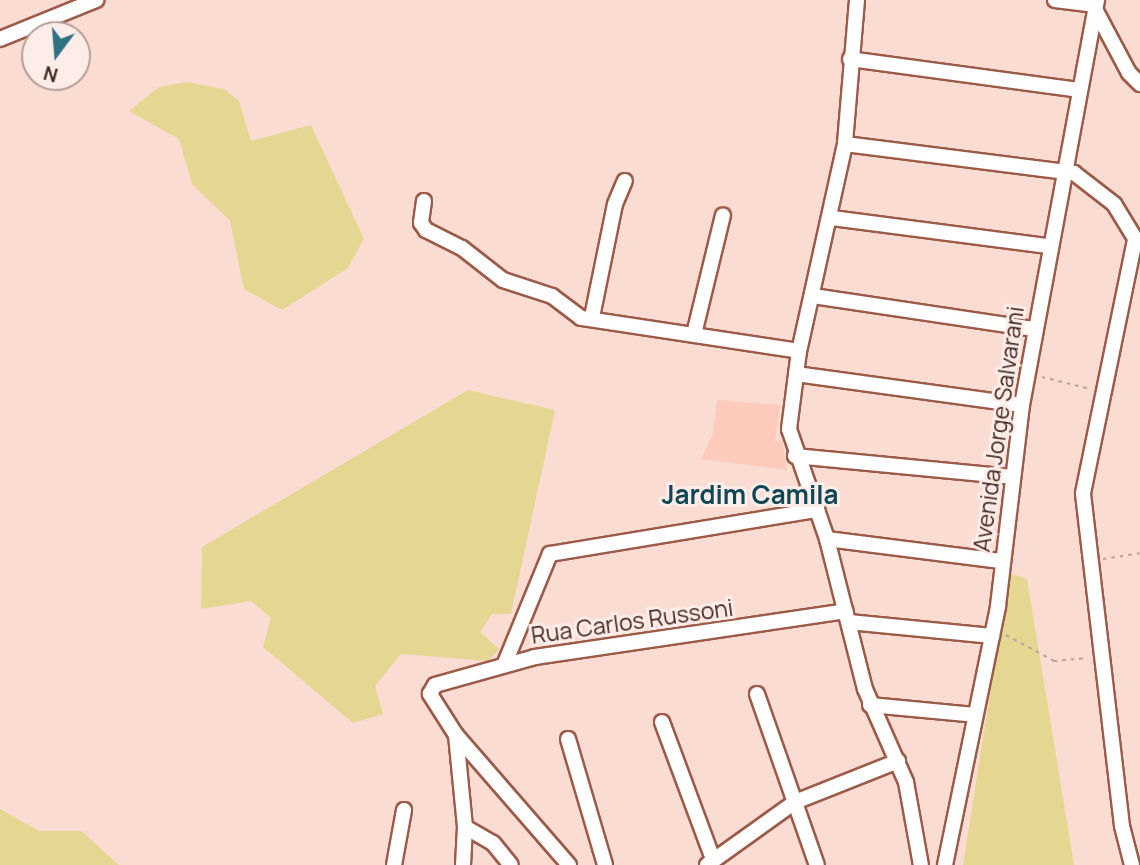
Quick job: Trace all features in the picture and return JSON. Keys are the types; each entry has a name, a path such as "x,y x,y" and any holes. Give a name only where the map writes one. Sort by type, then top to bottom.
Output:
{"street":[{"path":"0,39 96,0"},
{"path":"857,0 845,144 832,218 799,351 789,429 795,456 827,539 870,705 898,761 921,865"},
{"path":"1055,0 1096,5 1129,73 1140,84"},
{"name":"Avenida Jorge Salvarani","path":"945,865 993,632 1022,405 1048,246 1096,5"},
{"path":"850,59 1079,90"},
{"path":"845,144 1063,170 1093,182 1114,204 1137,243 1102,392 1083,493 1088,562 1103,656 1122,826 1132,865"},
{"path":"592,317 615,204 625,181"},
{"path":"424,201 421,223 426,230 462,248 518,289 552,296 575,315 592,317 606,325 694,334 799,351"},
{"path":"694,334 723,215"},
{"path":"832,218 1048,246"},
{"path":"813,296 1035,329"},
{"path":"796,374 1022,405"},
{"path":"795,456 1012,477"},
{"path":"505,663 550,554 817,510"},
{"path":"827,539 1001,561"},
{"name":"Rua Carlos Russoni","path":"456,735 430,690 505,663 848,617 993,632"},
{"path":"757,694 817,865"},
{"path":"870,705 975,715"},
{"path":"662,722 710,862 795,802 898,761"},
{"path":"456,735 465,827 463,865"},
{"path":"456,735 569,865"},
{"path":"569,739 605,865"},
{"path":"394,865 404,810"},
{"path":"465,827 493,843 511,865"}],"path":[{"path":"1028,373 1102,392"},
{"path":"1088,562 1140,553"},
{"path":"993,632 1054,661 1103,656"}],"shaded area":[{"path":"187,82 224,89 239,101 251,141 311,125 364,239 348,268 282,310 244,289 230,221 192,184 179,139 129,111 159,87"},
{"path":"468,390 555,410 511,614 492,614 480,632 499,649 488,661 401,654 375,686 383,714 353,723 263,647 271,618 251,601 201,609 202,547"},
{"path":"717,400 780,405 775,441 782,441 787,470 701,459 713,434"},
{"path":"1009,573 1027,579 1074,865 963,865"},
{"path":"0,809 39,831 81,831 119,865 0,865"}],"district":[{"name":"Jardim Camila","path":"750,495"}]}
